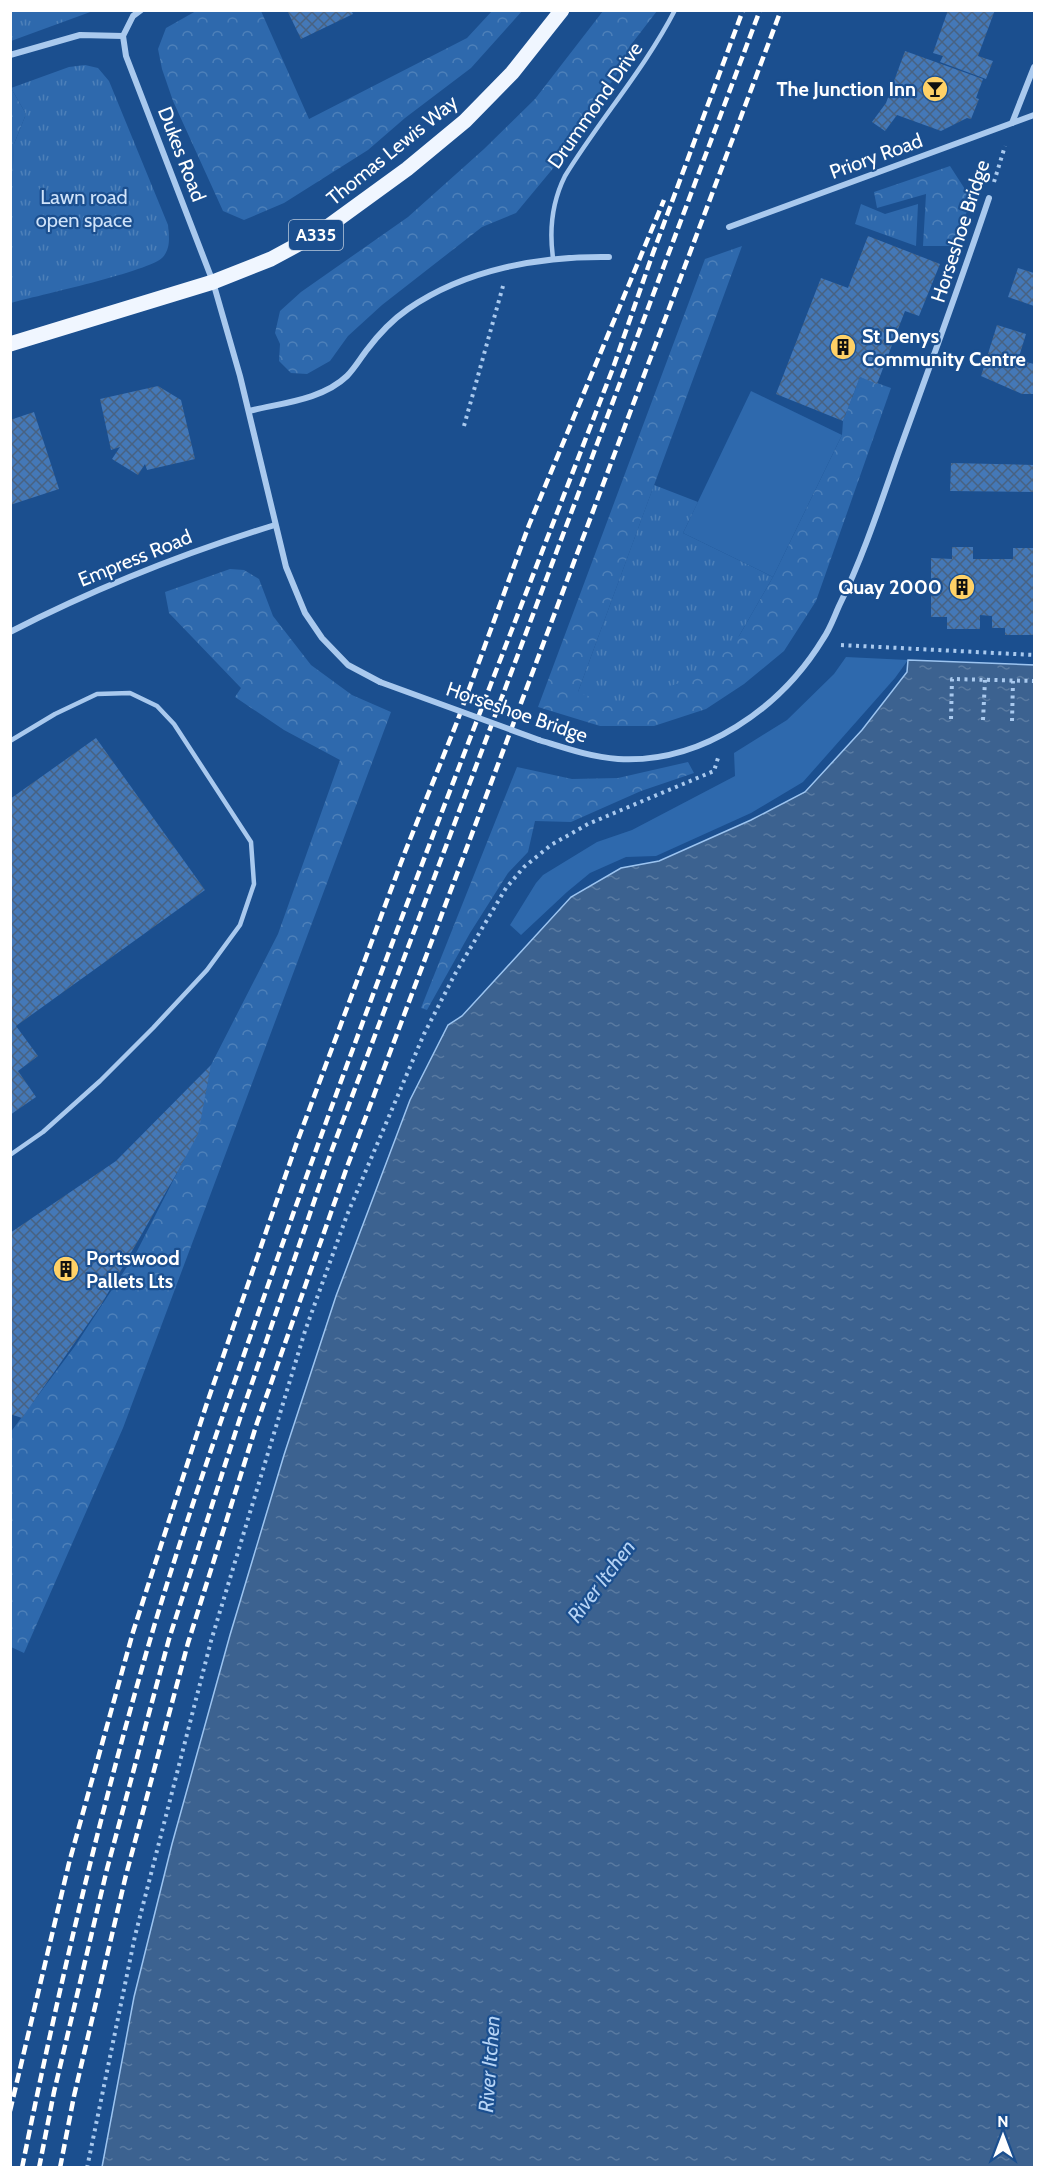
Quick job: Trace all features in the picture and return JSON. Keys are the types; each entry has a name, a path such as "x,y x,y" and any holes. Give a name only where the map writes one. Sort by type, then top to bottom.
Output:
{"main road":[{"name":"Thomas Lewis Way","path":"10,344 213,282 271,259 319,233 407,169 465,120 512,74 562,10"}],"street":[{"path":"10,55 80,35 123,36 134,16 141,10"},
{"name":"Dukes Road","path":"123,36 126,56 213,282"},
{"path":"1012,123 1035,67"},
{"name":"Priory Road","path":"729,227 1035,115"},
{"name":"Horseshoe Bridge","path":"213,282 249,411 286,567 301,604 322,638 348,665 380,682 539,740 576,752 619,759 652,757 686,750 717,740 772,701 802,669 824,638 853,578 958,291 989,198"},
{"path":"249,411 328,390 348,375 379,334 407,309 444,288 506,268 553,258 609,257"},
{"name":"Empress Road","path":"10,632 91,592 130,576 275,525"}],"lane":[{"name":"Drummond Drive","path":"553,258 551,223 557,191 565,176 635,78 675,10"},
{"path":"10,741 55,714 97,694 130,693 157,706 174,724 251,842 254,884 240,925 207,970 100,1081 43,1132 10,1155"}],"path":[{"name":"Horseshoe Bridge","path":"989,198 1012,123"},
{"path":"464,426 503,287 506,268"},
{"path":"824,638 840,645 862,648 1035,655"},
{"path":"951,719 952,679 1035,681"},
{"path":"983,720 985,680"},
{"path":"1012,722 1013,681"},
{"path":"87,2168 135,1936 211,1641 305,1331 347,1215 424,1034 455,974 506,888 524,867 551,845 588,824 714,771 718,762 717,740"}],"green space":[{"path":"11,10 93,10 93,11 11,41"},
{"path":"196,11 261,11 309,119 467,38 492,11 522,11 471,68 405,118 368,150 284,203 244,220 223,211 173,101 162,69 158,49 166,28"},
{"path":"603,11 657,11 630,46 616,76 575,132 555,166 516,213 482,227 382,305 348,336 330,361 307,374 291,373 279,361 280,344 275,333 280,311 301,292 408,217 484,149 535,99"},
{"name":"Lawn road open space","path":"85,65 98,68 109,81 168,225 167,250 163,257 154,263 138,269 11,303 10,230 14,144 26,114 11,88 69,67"},
{"path":"11,88 26,114 14,144 11,230"},
{"path":"950,166 972,200 952,246 923,246 926,194 877,208 874,192"},
{"path":"861,204 885,214 918,204 916,246 855,224"},
{"path":"742,246 578,692 739,636 773,577 842,435 843,421 860,377 891,388 816,601 784,651 744,684 706,709 654,726 600,726 538,707 705,259"},
{"path":"751,391 842,435 773,577 683,533"},
{"path":"654,485 698,502 683,533 773,577 739,636 688,680 612,706 578,692"},
{"path":"230,569 244,570 259,579 273,616 311,665 352,695 391,712 123,1428 24,1653 11,1647 10,1433 75,1346 136,1253 197,1134 211,1065 278,934 340,760 284,730 235,697 241,688 169,613 165,592"},
{"path":"846,657 908,660 895,678 803,782 751,813 656,856 626,857 590,873 521,935 510,925 543,875 597,842 632,830 735,776 734,753 787,720 834,674"},
{"path":"688,762 694,773 641,791 571,822 535,821 528,852 508,873 470,933 427,1010 421,1008 517,767 572,779 618,778"}],"water":[{"name":"River Itchen","path":"908,660 1034,665 1034,2167 102,2167 134,1997 172,1844 230,1635 284,1455 336,1296 410,1100 448,1025 462,1016 571,897 621,868 659,861 751,820 805,792 862,730 907,672"}],"building":[{"path":"287,10 351,10 353,14 301,39"},
{"path":"948,10 995,10 978,56 993,61 986,79 940,62 943,56 933,53"},
{"name":"The Junction Inn","path":"905,51 983,79 976,98 979,99 971,119 967,118 941,131 897,115 885,131 872,122 886,103"},
{"name":"St Denys Community Centre","path":"868,236 940,264 919,316 905,311 877,384 860,377 843,421 776,394 821,278 848,288"},
{"path":"1018,268 1034,273 1034,306 1008,297"},
{"path":"997,325 1026,334 1018,360 1034,364 1034,394 1022,394 981,376"},
{"path":"158,386 181,400 195,459 147,470 145,464 138,475 112,459 120,447 111,450 100,399"},
{"path":"34,412 59,489 10,505 10,420"},
{"path":"951,463 1034,465 1034,492 950,491"},
{"path":"952,547 973,547 973,559 1013,559 1013,548 1033,548 1034,635 1005,635 1005,628 992,628 992,616 980,615 980,629 947,629 947,617 931,617 931,558 952,559"},
{"path":"96,738 205,890 16,1026 38,1056 18,1071 36,1097 10,1115 10,799"},
{"name":"Portswood Pallets Lts","path":"211,1065 198,1134 101,1305 22,1418 10,1414 10,1233 116,1161"}],"railway":[{"path":"22,2168 65,1968 114,1770 150,1640 202,1476 343,1076 431,840 613,368 743,10"},
{"path":"39,2168 54,2092 107,1869 169,1639 241,1415 330,1155 760,10"},
{"path":"60,2168 74,2096 126,1875 188,1643 257,1423 347,1167 781,10"},
{"path":"10,2111 69,1863 133,1632 206,1406 296,1145 405,852 457,722 529,525 664,200"}],"place":[{"name":"The Junction Inn","path":"935,89"},
{"name":"St Denys Community Centre","path":"843,347"},
{"name":"Quay 2000","path":"962,587"},
{"name":"Portswood Pallets Lts","path":"66,1269"}]}
